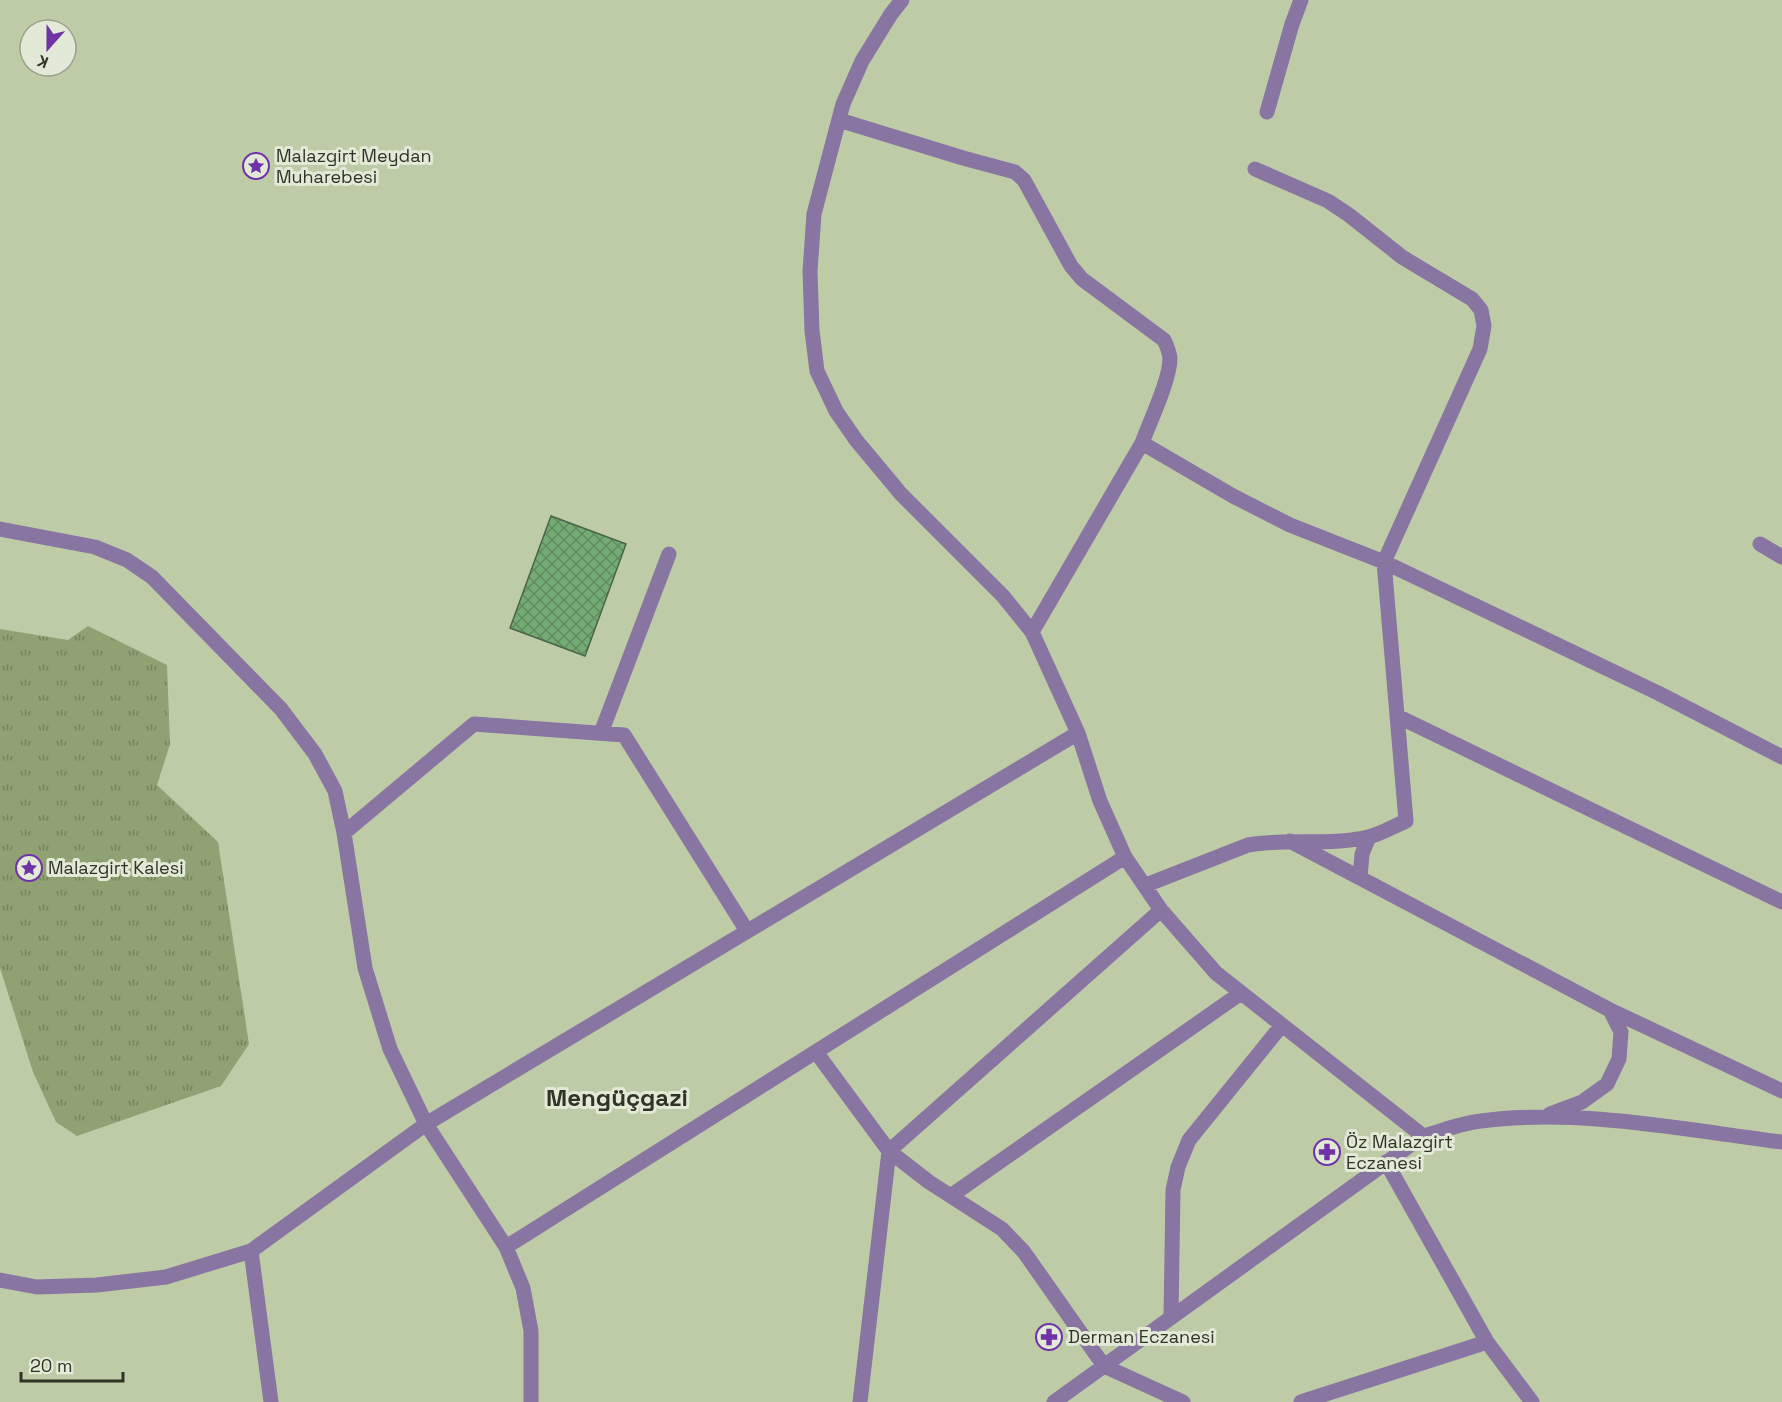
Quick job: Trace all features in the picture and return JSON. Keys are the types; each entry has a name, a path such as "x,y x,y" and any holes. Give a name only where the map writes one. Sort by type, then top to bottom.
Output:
{"street":[{"path":"902,0 862,61 843,104 814,214 810,271 812,331 818,371 836,411 856,440 901,494 1003,596 1032,632 1078,733 1100,801 1125,857 1161,910 1216,973 1423,1136"},
{"path":"1267,112 1301,0"},
{"path":"839,120 1015,172 1024,180 1071,266 1082,279 1164,340 1169,350 1170,360 1166,379 1142,443 1032,632"},
{"path":"1146,885 1248,845 1369,837 1406,821 1384,562 1480,349 1484,326 1481,310 1472,299 1402,257 1349,215 1328,201 1255,170"},
{"path":"1142,443 1233,496 1290,525 1384,562 1658,693 1782,757"},
{"path":"0,529 95,547 127,560 152,577 281,709 315,754 335,791 344,833 365,968 390,1049 426,1124 506,1247 523,1288 531,1331 531,1402"},
{"path":"1760,544 1782,557"},
{"path":"601,733 669,554"},
{"path":"1397,716 1782,902"},
{"path":"344,833 474,723 624,735 747,931"},
{"path":"0,1280 37,1287 97,1285 166,1277 251,1251 426,1124 1078,733"},
{"path":"1360,878 1362,854 1369,837"},
{"path":"1288,841 1610,1010 1782,1090"},
{"path":"506,1247 1125,857"},
{"path":"860,1402 889,1151 1161,910"},
{"path":"952,1195 1241,993"},
{"path":"1542,1117 1582,1102 1607,1084 1619,1059 1621,1032 1610,1010"},
{"path":"1171,1317 1173,1190 1178,1167 1189,1140 1282,1025"},
{"path":"816,1052 889,1151 929,1182 1002,1229 1024,1252 1104,1366 1183,1402"},
{"path":"1054,1402 1423,1136 1478,1121 1542,1117 1584,1118 1782,1142"},
{"path":"1386,1162 1487,1342 1532,1402"},
{"path":"251,1251 271,1402"},
{"path":"1301,1402 1487,1342"}],"green space":[{"path":"88,626 167,665 170,744 157,785 218,842 249,1044 221,1086 77,1136 56,1122 33,1072 0,968 0,629 68,640"}],"building":[{"path":"551,516 626,544 585,656 510,628"}],"place":[{"name":"Malazgirt Meydan Muharebesi","path":"256,166"},
{"name":"Malazgirt Kalesi","path":"29,868"},
{"name":"Öz Malazgirt Eczanesi","path":"1327,1152"},
{"name":"Derman Eczanesi","path":"1049,1337"}],"district":[{"name":"Mengüçgazi","path":"617,1098"}]}
